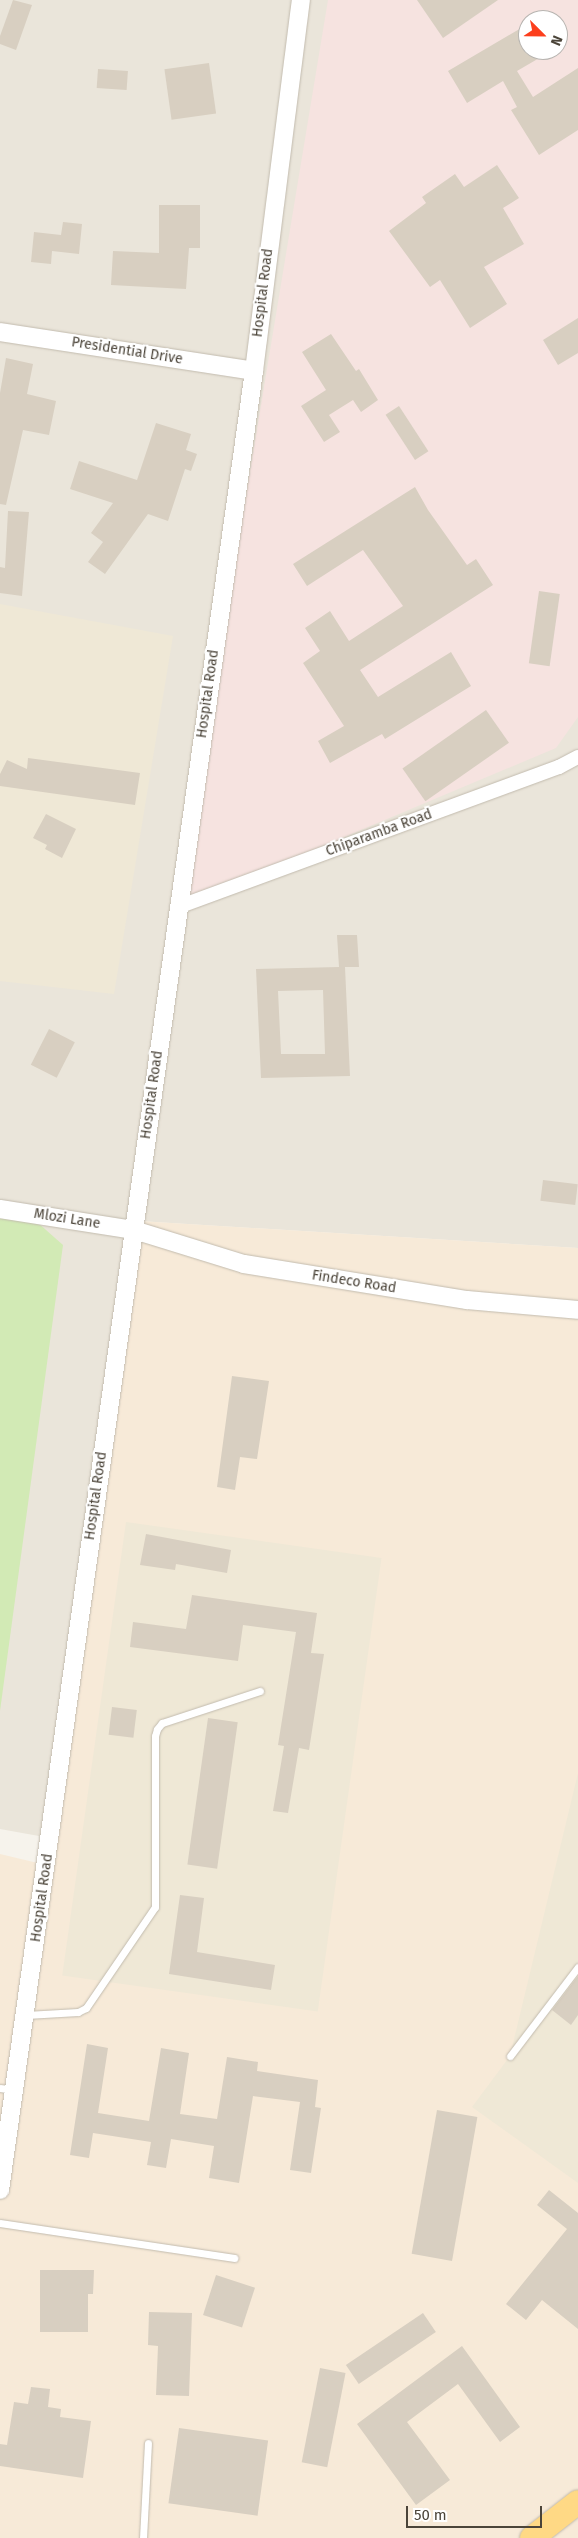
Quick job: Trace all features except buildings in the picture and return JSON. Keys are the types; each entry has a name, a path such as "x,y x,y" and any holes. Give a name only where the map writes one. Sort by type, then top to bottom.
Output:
{"highway":[{"path":"532,2538 578,2502"}],"street":[{"name":"Hospital Road","path":"0,2190 7,2089 26,2015 178,907 254,371 301,0"},
{"name":"Presidential Drive","path":"0,332 254,371"},
{"name":"Chiparamba Road","path":"178,907 559,767 578,757"},
{"name":"Mlozi Lane","path":"0,1209 134,1230"},
{"name":"Findeco Road","path":"134,1230 244,1264 468,1300 578,1310"}],"lane":[{"path":"26,2015 78,2012 86,2008 155,1907 154,1736 157,1729 162,1723 260,1691"},
{"path":"510,2056 578,1967"},
{"path":"0,2223 234,2258"},
{"path":"143,2538 148,2443"}],"shaded area":[{"path":"0,0 578,0 578,1248 139,1221 50,1838 0,1829"},
{"path":"328,0 578,0 578,717 556,748 178,907"},
{"path":"0,604 173,636 114,994 0,981"},
{"path":"139,1221 578,1248 578,2538 0,2538 0,1854 46,1865"},
{"path":"126,1522 381,1558 318,2011 62,1976"},
{"path":"578,1773 578,2183 472,2107 510,2056"}],"green space":[{"path":"0,1217 37,1222 63,1245 0,1711"}]}
